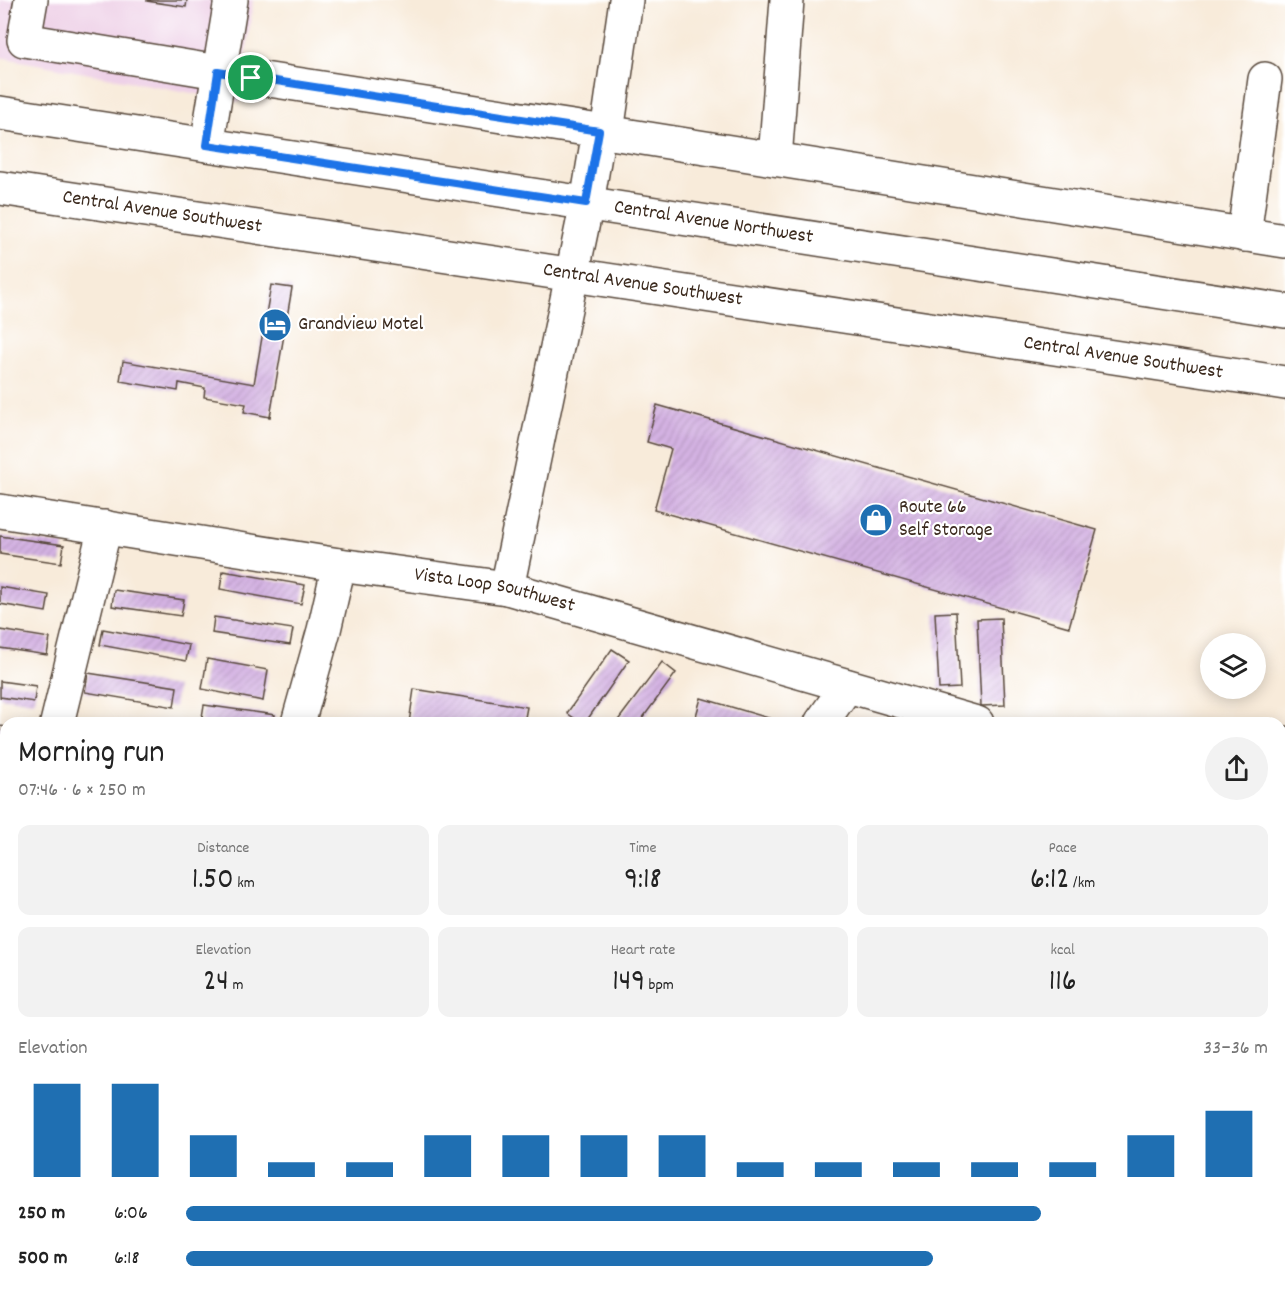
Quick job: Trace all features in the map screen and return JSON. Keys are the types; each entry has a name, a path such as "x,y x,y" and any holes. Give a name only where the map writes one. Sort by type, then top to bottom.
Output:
{"street":[{"path":"31,0 24,40 1285,241"},
{"path":"207,145 231,0"},
{"path":"507,588 586,203 603,131 626,0"},
{"path":"775,159 787,0"},
{"path":"1244,235 1265,79"},
{"name":"Central Avenue Northwest","path":"0,113 1285,311"},
{"name":"Central Avenue Southwest","path":"0,188 1285,383"},
{"name":"Vista Loop Southwest","path":"0,511 339,565 507,588 956,717"},
{"path":"58,717 105,527"},
{"path":"300,717 339,565"},
{"path":"825,717 848,686"}],"shaded area":[{"path":"0,0 253,0 240,102 0,57"}],"building":[{"path":"147,0 187,0 186,7"},
{"name":"Grandview Motel","path":"271,285 292,288 270,417 244,412 246,404 204,397 205,388 179,383 178,391 120,381 123,361 254,384"},
{"name":"Route 66 Self Storage","path":"657,405 1097,530 1069,627 654,510 671,449 647,442"},
{"path":"0,536 64,545 61,563 0,554"},
{"path":"223,571 305,585 301,604 220,589"},
{"path":"0,587 49,595 46,612 0,604"},
{"path":"114,590 184,600 181,616 112,606"},
{"path":"956,612 960,688 939,689 935,613"},
{"path":"214,617 293,629 290,645 212,633"},
{"path":"1001,618 1005,705 981,706 977,619"},
{"path":"103,629 189,645 186,661 100,645"},
{"path":"0,630 50,638 47,655 0,648"},
{"path":"612,649 629,660 589,717 573,717 567,713"},
{"path":"207,659 268,670 263,701 202,689"},
{"path":"662,662 676,673 643,717 621,717"},
{"path":"88,673 177,687 174,707 85,692"},
{"path":"0,681 36,686 34,702 0,697"},
{"path":"414,689 527,707 525,717 410,717"},
{"path":"701,698 765,717 699,717 696,716"},
{"path":"204,705 275,715 275,717 202,717"}],"place":[{"name":"Grandview Motel","path":"275,325"},
{"name":"Route 66 Self Storage","path":"876,520"}],"route":[{"path":"218,72 251,78 599,131 586,203 207,145 218,72"}]}
